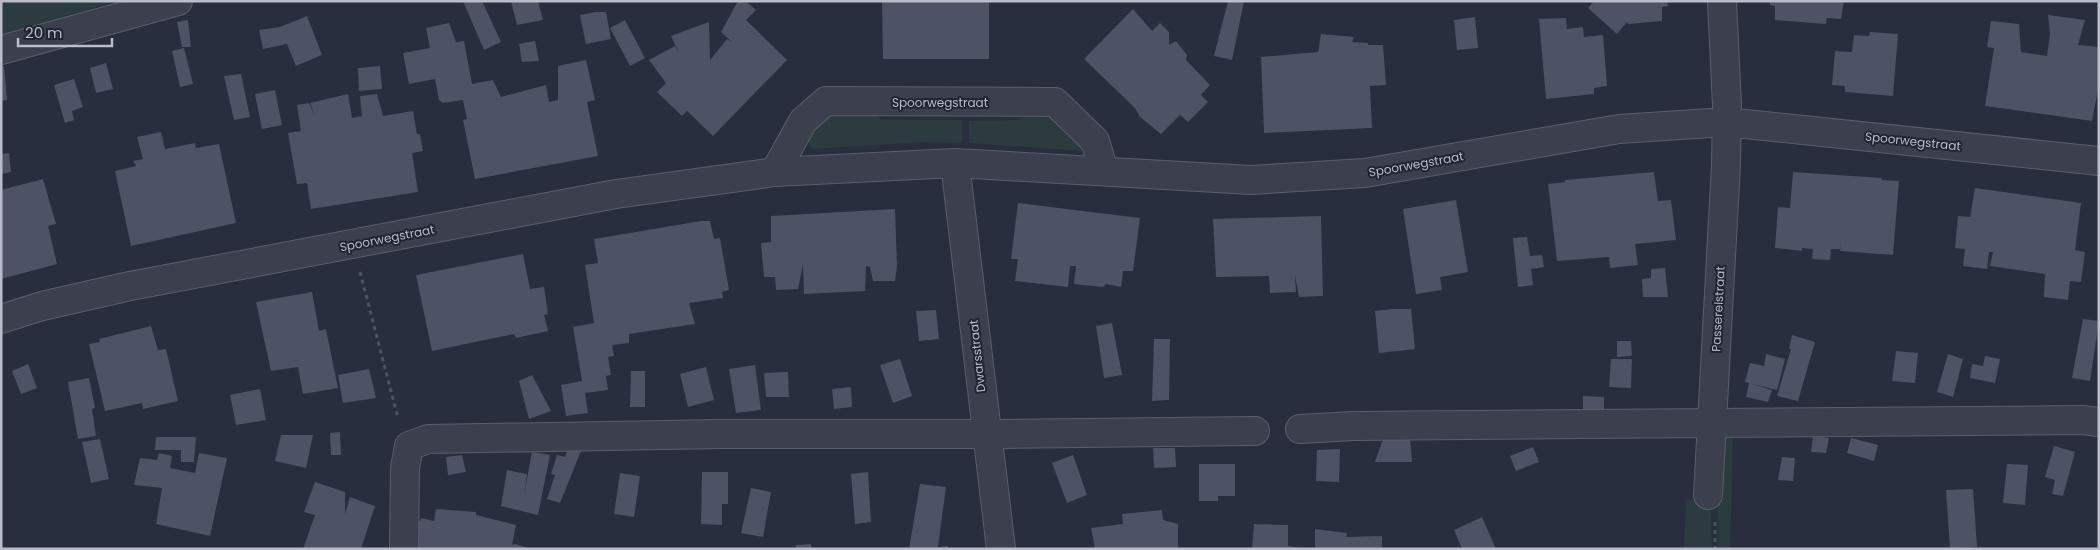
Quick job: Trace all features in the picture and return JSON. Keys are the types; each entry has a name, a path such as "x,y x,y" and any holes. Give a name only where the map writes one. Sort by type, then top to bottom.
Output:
{"street":[{"path":"1,50 178,1"},
{"path":"1722,1 1726,122"},
{"name":"Spoorwegstraat","path":"775,172 803,121 826,101 1055,102 1095,142 1104,171"},
{"name":"Spoorwegstraat","path":"1,319 42,306 140,284 616,194 775,172 955,163 1251,180 1365,173 1619,130 1726,122 2099,161"},
{"name":"Passerelstraat","path":"1708,496 1726,165 1726,122"},
{"name":"Dwarsstraat","path":"955,163 985,434 1001,549"},
{"path":"1300,429 1353,426 2082,420 2099,422"},
{"path":"404,549 406,468 409,446 428,439 721,434 1256,431"}],"path":[{"path":"359,268 399,421 409,446"}],"shaded area":[{"path":"1,1 115,1 1,38"},
{"path":"1029,109 1049,112 1082,145 1081,151 969,143 969,121 1019,120"},
{"path":"871,110 882,120 962,120 962,143 922,142 812,149 807,141 823,113"},
{"path":"1723,431 1733,437 1730,549 1718,549 1718,499"},
{"path":"1711,499 1712,549 1684,549 1686,500"}],"building":[{"path":"463,1 482,1 501,42 484,50"},
{"path":"511,1 538,1 543,20 517,25"},
{"path":"738,1 745,1 756,10 746,20 787,60 713,136 687,111 682,116 657,92 666,83 649,60 675,46 679,53 671,36 709,22 710,60 727,39 732,42 721,32"},
{"path":"882,1 989,1 989,59 883,59"},
{"path":"1228,1 1244,1 1232,60 1214,56"},
{"path":"1594,1 1667,1 1668,6 1662,7 1662,21 1628,24 1627,22 1617,34 1588,8"},
{"path":"1770,1 1844,1 1841,19 1827,18 1826,24 1775,20 1775,6 1770,5"},
{"path":"1133,9 1152,31 1160,23 1169,32 1169,45 1176,41 1187,55 1186,60 1210,85 1201,95 1208,102 1188,122 1180,115 1161,134 1140,117 1135,108 1084,59"},
{"path":"606,12 611,39 586,44 580,15"},
{"path":"2048,15 2085,20 2078,45 2099,47 2099,84 2092,121 1985,106 1994,48 1987,47 1991,21 2019,24 2021,52 2047,56 2050,34"},
{"path":"307,16 322,55 296,66 287,44 263,49 259,30 280,27"},
{"path":"1475,17 1478,48 1457,50 1454,20"},
{"path":"1566,18 1567,29 1583,27 1584,37 1603,35 1607,86 1594,88 1594,94 1546,99 1539,19"},
{"path":"188,20 191,47 182,47 177,22"},
{"path":"625,20 645,58 630,66 610,28"},
{"path":"449,23 456,42 464,41 472,84 493,80 501,97 546,85 549,102 558,100 558,66 586,60 595,100 587,102 598,156 475,179 463,120 467,119 463,100 443,103 439,100 435,79 409,84 403,53 430,48 426,28"},
{"path":"1870,32 1898,34 1893,96 1845,92 1845,86 1832,85 1835,51 1852,52 1854,35 1869,36"},
{"path":"1321,34 1354,37 1352,42 1383,45 1386,85 1370,86 1372,128 1264,133 1261,57 1318,52"},
{"path":"535,41 539,61 522,62 519,44"},
{"path":"184,48 193,84 180,87 172,51"},
{"path":"106,63 113,89 96,93 90,68"},
{"path":"4,66 7,100 1,101 1,67"},
{"path":"380,66 382,89 359,91 358,68"},
{"path":"241,74 250,117 234,120 224,76"},
{"path":"74,79 83,107 72,111 74,120 65,123 54,85"},
{"path":"275,90 282,125 262,129 255,94"},
{"path":"348,94 352,118 362,116 360,96 377,94 383,116 413,111 417,134 420,134 423,151 412,153 418,192 311,209 307,183 297,184 288,133 301,131 297,105 309,103 315,116 310,103"},
{"path":"161,132 165,149 195,143 196,148 219,144 236,223 131,246 115,171 136,166 133,161 143,159 137,137"},
{"path":"9,153 11,172 1,174 1,154"},
{"path":"1654,172 1658,201 1671,200 1676,240 1635,244 1638,265 1610,268 1609,257 1557,261 1548,184 1565,182 1565,180"},
{"path":"1793,172 1882,178 1882,180 1899,181 1893,255 1840,251 1841,241 1840,249 1831,249 1830,260 1812,259 1813,249 1802,248 1802,251 1775,248 1778,207 1790,208"},
{"path":"43,179 56,224 48,226 57,264 1,279 1,190"},
{"path":"1975,188 2081,203 2075,250 2085,252 2081,282 2070,281 2068,300 2044,297 2045,274 1990,266 1993,252 1989,252 1987,269 1963,266 1965,249 1955,248 1958,216 1970,217"},
{"path":"1456,200 1468,272 1440,277 1442,290 1416,294 1403,209"},
{"path":"1018,203 1140,218 1133,271 1123,271 1121,287 1106,284 1103,287 1074,284 1076,266 1070,266 1068,287 1015,281 1018,259 1011,259"},
{"path":"895,209 897,266 895,281 873,281 870,267 866,266 865,291 804,294 803,265 798,289 776,290 775,277 764,277 761,243 771,242 771,216"},
{"path":"1321,216 1323,296 1299,297 1295,275 1296,292 1270,293 1269,276 1216,277 1213,219"},
{"path":"710,221 714,239 720,238 729,290 722,292 723,298 689,303 695,324 629,334 629,343 612,345 614,356 608,357 611,375 606,376 608,390 585,393 588,413 566,416 561,385 582,381 573,327 594,323 585,265 598,263 594,239"},
{"path":"1527,237 1530,256 1542,255 1544,267 1531,269 1533,285 1518,287 1513,238"},
{"path":"523,254 530,289 544,287 548,314 544,315 548,331 516,338 514,334 432,351 416,275"},
{"path":"1665,268 1668,297 1643,297 1642,279 1651,278 1651,269"},
{"path":"312,292 319,331 326,329 338,388 303,394 298,367 271,371 256,302"},
{"path":"1411,309 1415,349 1379,353 1375,311"},
{"path":"936,310 939,339 919,341 916,311"},
{"path":"2083,319 2099,321 2090,381 2072,378"},
{"path":"1112,323 1122,375 1104,378 1096,326"},
{"path":"151,326 158,350 166,349 178,401 143,409 142,403 105,411 89,344 100,342 99,339"},
{"path":"1792,335 1815,342 1798,401 1777,396 1791,349 1789,349"},
{"path":"1154,339 1170,339 1169,400 1152,401"},
{"path":"1617,341 1631,341 1632,356 1617,357"},
{"path":"1896,351 1918,353 1915,383 1892,381"},
{"path":"1766,354 1785,359 1777,390 1745,382 1750,363 1764,366"},
{"path":"1948,354 1963,359 1953,397 1937,392"},
{"path":"1985,356 2000,359 1995,383 1970,378 1972,364 1983,366"},
{"path":"900,359 912,396 893,403 880,365"},
{"path":"1611,359 1632,359 1631,388 1609,387"},
{"path":"28,364 37,388 21,394 12,371"},
{"path":"755,365 761,410 736,413 729,369"},
{"path":"706,367 714,400 688,407 680,374"},
{"path":"369,369 376,398 343,403 338,375"},
{"path":"631,371 645,371 645,407 630,407"},
{"path":"788,372 789,397 766,397 764,373"},
{"path":"532,375 551,411 529,419 519,381"},
{"path":"89,378 95,408 92,409 96,436 78,439 68,382"},
{"path":"1749,383 1772,390 1768,402 1746,397"},
{"path":"851,387 852,407 834,409 832,389"},
{"path":"260,389 266,420 236,425 230,395"},
{"path":"1583,396 1604,397 1604,410 1583,410"},
{"path":"340,432 341,455 331,455 330,433"},
{"path":"281,435 313,435 306,468 275,461"},
{"path":"1813,436 1829,438 1826,453 1811,452"},
{"path":"156,437 196,437 194,462 181,462 181,450 155,450"},
{"path":"1410,438 1412,462 1375,462 1383,439"},
{"path":"1851,438 1878,445 1874,461 1847,453"},
{"path":"100,439 109,479 91,483 82,442"},
{"path":"2054,446 2075,452 2063,496 2052,494 2055,480 2045,477"},
{"path":"1533,447 1539,462 1516,471 1510,456"},
{"path":"1153,448 1175,448 1176,467 1154,468"},
{"path":"1340,449 1339,482 1316,481 1317,450"},
{"path":"567,451 581,451 560,503 547,499 555,475 551,474 557,455 565,457"},
{"path":"532,452 550,455 538,515 501,506 507,470 527,474 524,495"},
{"path":"159,453 172,456 170,468 195,473 199,453 227,458 210,536 156,524 162,488 134,485 140,458 157,460"},
{"path":"462,455 466,472 448,475 446,457"},
{"path":"1073,455 1087,495 1067,503 1052,463"},
{"path":"1782,457 1795,458 1793,481 1778,480"},
{"path":"1199,464 1235,464 1235,496 1218,496 1218,501 1199,501"},
{"path":"2007,464 2028,465 2025,505 2003,503"},
{"path":"702,472 728,472 728,504 722,504 722,525 701,524"},
{"path":"868,472 871,522 855,524 851,474"},
{"path":"620,473 640,476 634,517 614,514"},
{"path":"315,482 345,492 345,514 350,497 375,506 361,549 303,549 315,515 304,512"},
{"path":"920,484 946,487 938,547 948,546 948,549 909,549"},
{"path":"751,488 771,492 763,537 741,533"},
{"path":"1973,489 1977,547 1950,549 1946,490"},
{"path":"436,509 476,512 476,515 516,525 512,545 515,544 531,549 412,549 414,521 420,521 421,518 434,521"},
{"path":"1162,510 1163,520 1178,524 1178,549 1095,549 1091,528 1123,524 1122,514"},
{"path":"1482,517 1496,549 1462,549 1454,530"},
{"path":"1254,524 1288,525 1288,546 1309,549 1252,549"},
{"path":"1315,529 1347,533 1346,537 1382,536 1382,549 1315,549"},
{"path":"811,544 812,549 796,549 796,545"}]}
